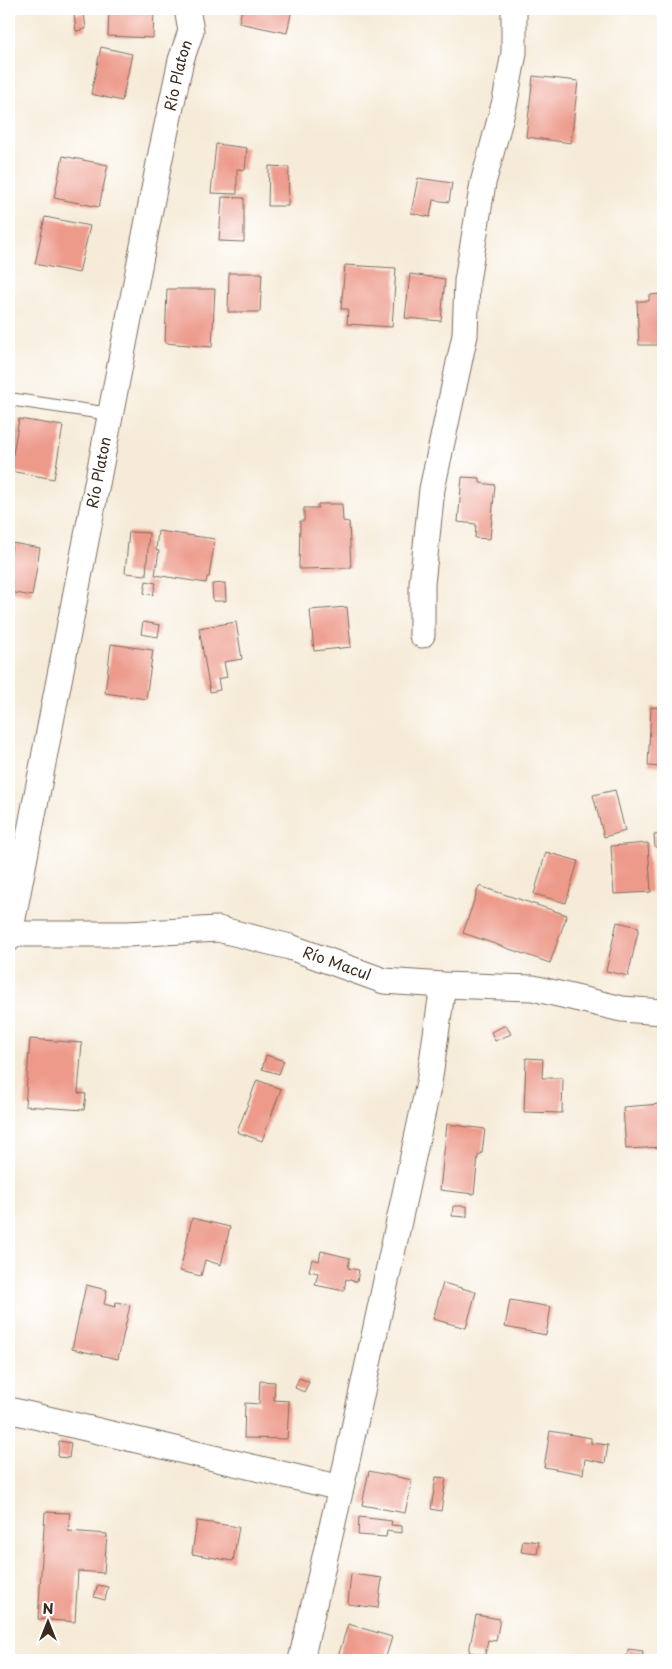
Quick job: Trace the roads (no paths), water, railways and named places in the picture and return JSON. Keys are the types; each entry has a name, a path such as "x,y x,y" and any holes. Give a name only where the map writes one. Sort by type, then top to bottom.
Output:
{"street":[{"path":"422,635 422,584 432,489 465,335 467,281 483,182 505,101 514,54 514,9"},
{"name":"Río Platon","path":"9,936 164,140 192,16"},
{"name":"Río Macul","path":"9,936 128,934 218,929 290,947 384,981 533,988 622,1009 663,1012"},
{"path":"301,1660 341,1488 430,1083 443,985"},
{"path":"9,1410 341,1488"}],"lane":[{"path":"9,399 110,414"}]}
